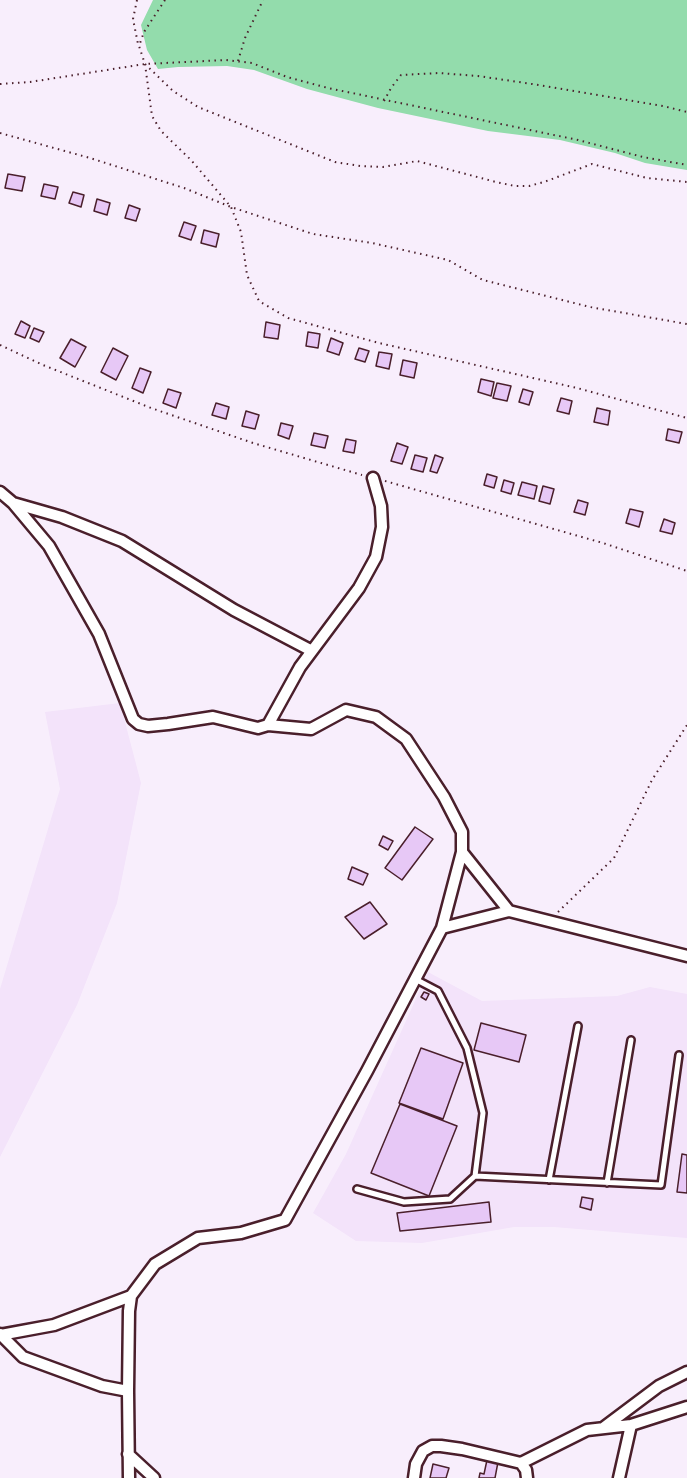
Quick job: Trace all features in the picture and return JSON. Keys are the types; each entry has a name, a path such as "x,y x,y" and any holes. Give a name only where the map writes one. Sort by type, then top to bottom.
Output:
{"street":[{"path":"268,725 300,667 359,588 376,557 382,527 381,506 373,478"},
{"path":"0,492 13,503 49,546 99,634 133,719 148,726 213,717 258,728 268,725 310,729 346,710 376,717 406,739 444,796 462,832 462,852 442,928 285,1220 241,1233 198,1238 155,1264 131,1296 128,1391 129,1478"},
{"path":"13,503 62,517 122,541 234,610 312,651"},
{"path":"462,852 509,911"},
{"path":"442,928 509,911 687,956"},
{"path":"0,1335 54,1325 131,1296"},
{"path":"0,1335 23,1357 102,1386 128,1391"},
{"path":"602,1428 659,1386 687,1372"},
{"path":"414,1478 416,1464 423,1451 432,1446 462,1449 521,1463 587,1430 631,1425 687,1407"},
{"path":"618,1478 631,1425"},
{"path":"128,1454 154,1478"},
{"path":"521,1463 526,1470 527,1477"}],"lane":[{"path":"357,1189 404,1202 450,1199 476,1176 483,1113 467,1048 438,991 415,979"},
{"path":"549,1180 578,1026"},
{"path":"607,1183 631,1040"},
{"path":"476,1176 661,1185 679,1054"}],"path":[{"path":"137,0 133,19 145,64 152,116 161,131 191,160 231,207 241,232 247,274 259,301 288,318 379,343 586,390 687,418"},
{"path":"139,46 144,32 165,0"},
{"path":"238,61 245,38 263,0"},
{"path":"0,84 30,82 145,64 238,61 252,63 318,86 687,165"},
{"path":"145,64 173,91 198,107 335,162 383,167 417,161 515,186 529,186 544,182 592,164 647,178 687,182"},
{"path":"384,101 401,75 439,73 532,84 687,112"},
{"path":"0,133 90,158 184,188 231,207 313,234 372,243 448,260 483,280 590,307 687,324"},
{"path":"0,345 43,365 151,408 253,443 603,543 687,571"},
{"path":"550,921 614,858 652,780 687,725"}],"shaded area":[{"path":"120,703 141,783 117,903 77,1005 0,1157 0,989 60,789 45,712"},
{"path":"428,972 482,1001 617,996 650,987 687,994 687,1238 554,1227 514,1227 422,1243 356,1241 313,1213 346,1154"}],"green space":[{"path":"153,0 687,0 687,170 645,163 615,153 560,140 488,131 378,108 307,89 254,70 227,66 158,69 147,50 141,25"}],"building":[{"path":"8,174 25,177 22,191 5,188"},
{"path":"44,184 58,187 55,199 41,196"},
{"path":"73,192 84,195 81,207 69,203"},
{"path":"97,199 110,203 107,215 94,211"},
{"path":"129,205 140,209 136,221 125,218"},
{"path":"184,222 196,226 191,240 179,236"},
{"path":"204,230 219,234 216,247 201,243"},
{"path":"21,321 30,326 25,338 15,334"},
{"path":"266,322 280,325 278,339 264,337"},
{"path":"34,328 44,332 39,342 30,338"},
{"path":"308,332 320,334 318,348 306,346"},
{"path":"331,338 343,343 339,355 327,351"},
{"path":"71,339 86,347 75,367 60,358"},
{"path":"113,348 128,356 116,380 101,372"},
{"path":"359,348 369,351 365,362 355,359"},
{"path":"379,352 392,354 389,369 376,366"},
{"path":"403,360 417,363 414,378 400,375"},
{"path":"140,368 151,372 143,393 132,388"},
{"path":"481,379 494,382 491,396 478,392"},
{"path":"497,383 511,386 507,401 493,398"},
{"path":"168,389 181,393 176,408 163,403"},
{"path":"523,389 533,392 529,405 519,402"},
{"path":"561,398 572,401 569,414 557,411"},
{"path":"216,403 229,407 226,419 212,415"},
{"path":"597,408 610,411 608,425 594,422"},
{"path":"246,411 259,415 255,429 242,426"},
{"path":"281,423 293,426 289,439 278,435"},
{"path":"668,429 682,432 679,443 666,440"},
{"path":"314,433 328,436 325,448 311,445"},
{"path":"346,439 356,441 354,453 343,451"},
{"path":"397,443 408,447 402,464 391,461"},
{"path":"415,455 427,458 423,472 411,469"},
{"path":"435,455 443,458 437,473 430,471"},
{"path":"487,474 497,477 494,488 484,485"},
{"path":"504,480 514,483 511,494 501,491"},
{"path":"522,482 537,486 534,499 518,495"},
{"path":"543,486 554,489 550,504 539,501"},
{"path":"578,500 588,503 585,515 574,512"},
{"path":"630,509 643,512 639,527 626,523"},
{"path":"664,519 675,523 672,534 660,531"},
{"path":"415,827 433,839 402,880 385,868"},
{"path":"383,836 393,841 388,850 379,845"},
{"path":"352,867 368,874 363,885 348,879"},
{"path":"370,902 387,924 364,939 345,917"},
{"path":"424,992 429,994 426,1000 421,997"},
{"path":"481,1023 526,1035 519,1062 474,1050"},
{"path":"421,1048 463,1063 443,1119 399,1103"},
{"path":"400,1104 457,1126 429,1196 371,1173"},
{"path":"682,1154 687,1155 687,1193 677,1192"},
{"path":"582,1197 593,1199 591,1210 580,1207"},
{"path":"489,1202 491,1222 400,1231 397,1213"},
{"path":"487,1460 498,1462 495,1478 479,1478 480,1473 484,1474"},
{"path":"433,1464 449,1468 446,1478 430,1478"}]}
